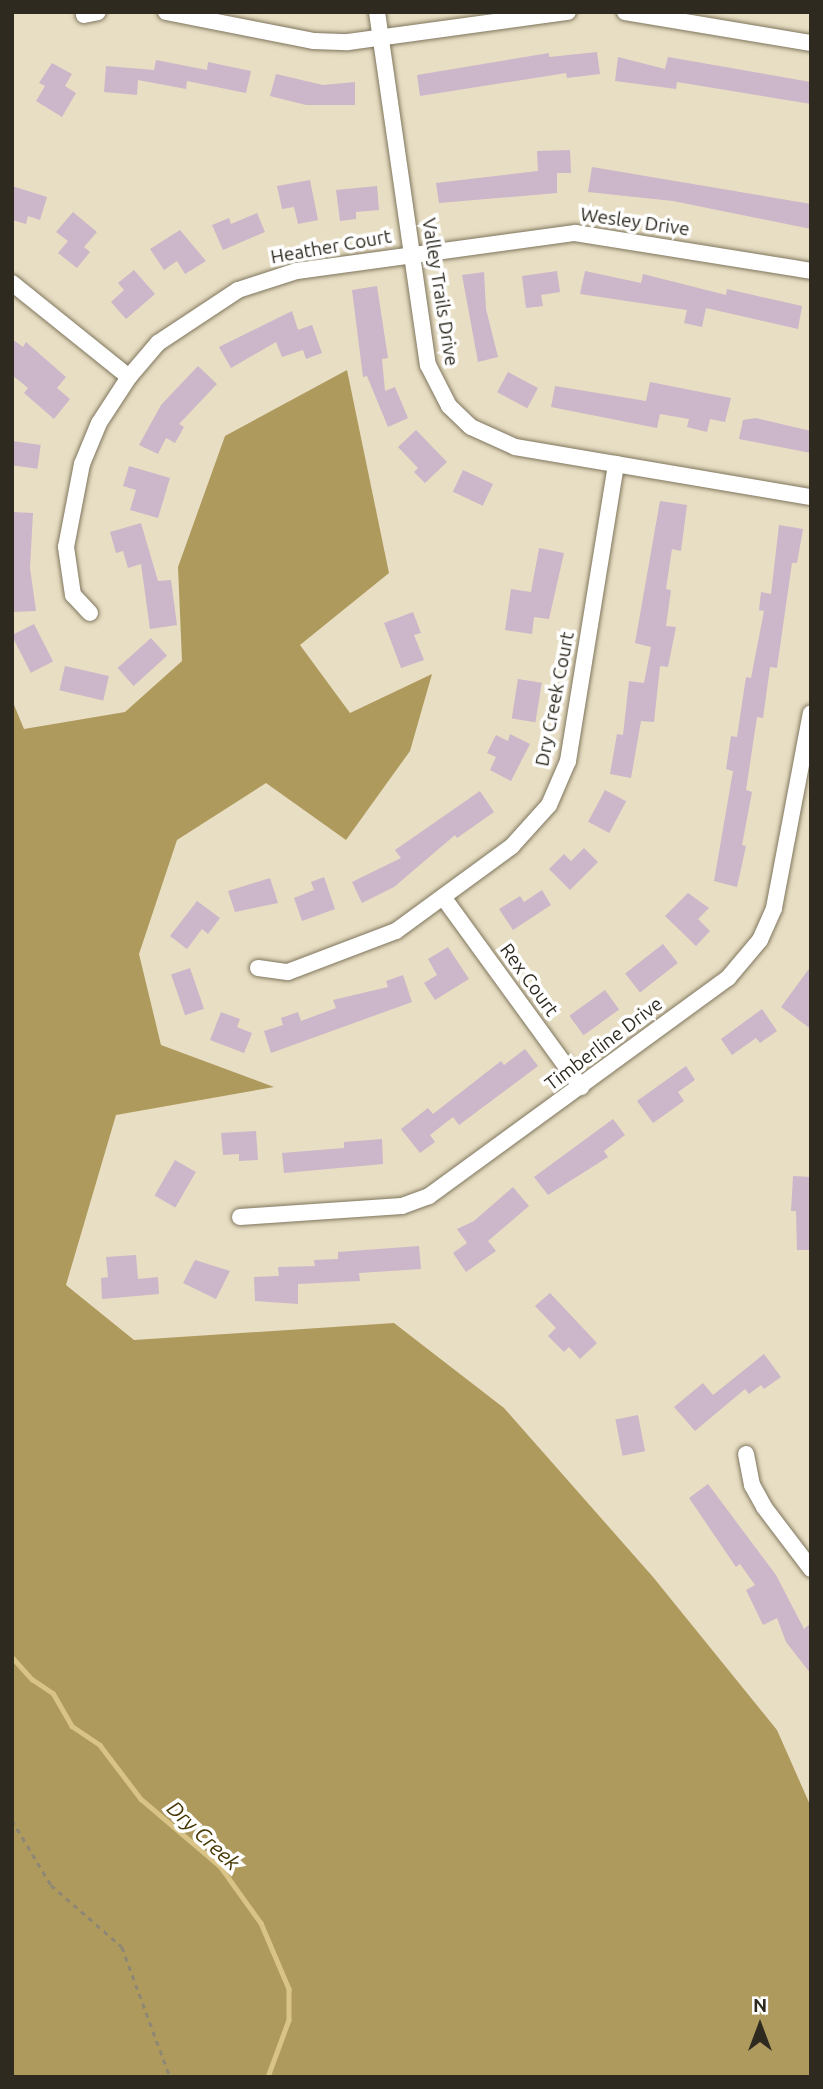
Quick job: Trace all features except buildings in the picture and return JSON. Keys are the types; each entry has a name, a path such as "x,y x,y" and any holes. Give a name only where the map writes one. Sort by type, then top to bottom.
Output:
{"street":[{"path":"166,12 314,41 381,38 568,12"},
{"name":"Valley Trails Drive","path":"377,12 428,365 449,406 471,427 499,443 811,497"},
{"path":"625,12 811,43"},
{"name":"Wesley Drive","path":"411,254 575,233 811,271"},
{"name":"Heather Court","path":"90,613 73,595 68,578 71,504 99,424 129,377 177,327 238,290 298,271 411,254"},
{"path":"12,283 129,377"},
{"name":"Dry Creek Court","path":"258,968 288,972 338,956 396,931 530,829 561,780 616,464"},
{"name":"Timberline Drive","path":"240,1217 402,1206 429,1196 728,978 760,940 774,908 785,864 811,713"},
{"name":"Rex Court","path":"443,897 581,1087"},
{"path":"746,1454 752,1485 764,1507 811,1569"}],"path":[{"path":"12,1820 51,1885 122,1947 170,2077"}],"shaded area":[{"path":"347,370 389,573 300,645 350,713 432,674 410,751 346,840 266,783 177,840 139,954 161,1045 274,1087 116,1115 66,1285 134,1340 394,1323 504,1408 653,1577 777,1730 811,1807 811,2077 12,2077 12,700 24,729 125,712 182,661 178,567 225,436"}],"waterway":[{"name":"Dry Creek","path":"12,1657 32,1679 53,1693 72,1726 100,1745 141,1799 220,1866 261,1923 289,1989 289,2020 268,2077"}]}
